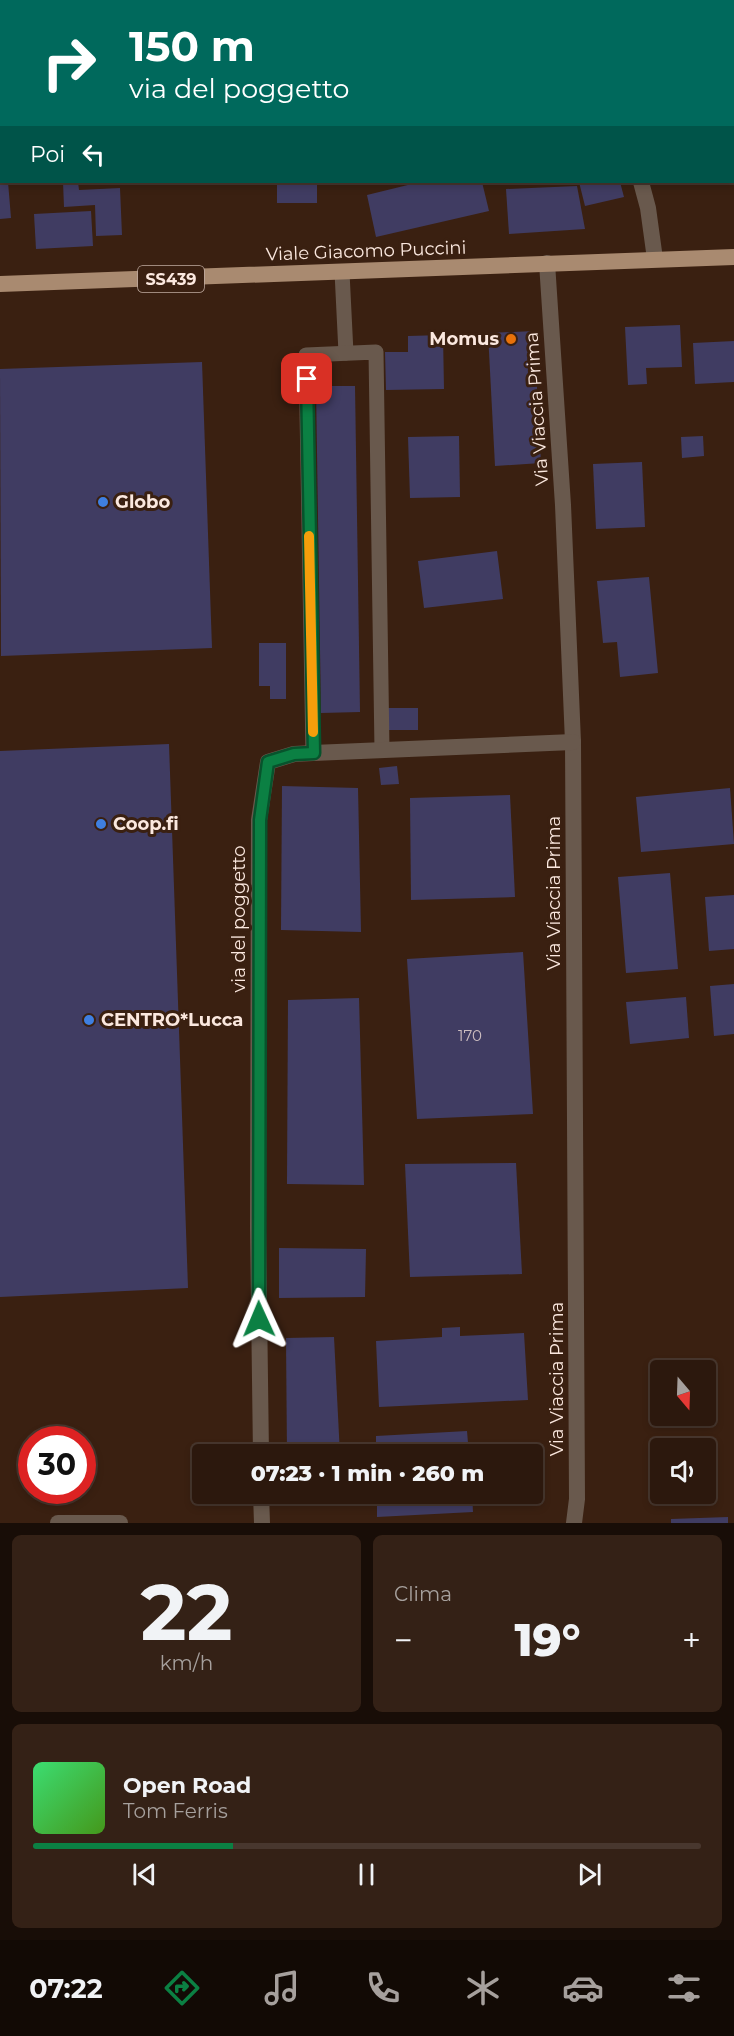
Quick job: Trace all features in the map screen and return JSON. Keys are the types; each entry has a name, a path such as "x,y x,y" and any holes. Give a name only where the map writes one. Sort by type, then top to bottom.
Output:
{"main road":[{"name":"Viale Giacomo Puccini","path":"0,284 734,257"}],"street":[{"path":"641,183 648,208 655,259"},
{"name":"Via Viaccia Prima","path":"546,263 562,505 573,742 577,1488 574,1523"},
{"name":"via del poggetto","path":"261,1444 258,1228 260,820 268,762 294,754 573,742"},
{"path":"261,1504 262,1523"},
{"path":"58,1523 120,1523"}],"lane":[{"path":"342,272 346,353"},
{"path":"314,753 306,355 346,353 376,352 382,750"}],"building":[{"path":"0,183 8,183 11,218 0,219"},
{"path":"63,183 78,183 79,190 120,188 122,235 96,236 95,205 64,207"},
{"path":"277,183 317,183 317,203 277,203"},
{"path":"416,183 482,183 489,211 376,237 367,195"},
{"path":"579,183 620,183 624,197 585,206"},
{"path":"577,186 585,229 509,234 506,189"},
{"path":"91,211 93,246 36,249 34,214"},
{"path":"680,325 682,367 646,368 647,384 628,385 625,327"},
{"path":"534,331 541,463 495,466 488,333"},
{"path":"443,335 444,389 386,390 385,352 408,352 408,336"},
{"path":"734,341 734,382 695,384 693,343"},
{"name":"Globo","path":"202,362 212,648 1,656 0,369"},
{"path":"316,386 355,386 360,712 321,713"},
{"path":"459,436 460,497 410,498 408,437"},
{"path":"703,436 704,456 682,458 681,437"},
{"path":"642,462 645,527 596,529 593,464"},
{"path":"497,551 503,599 424,608 418,561"},
{"path":"649,577 658,673 620,677 617,642 603,643 597,581"},
{"path":"259,643 286,643 286,699 270,699 270,686 259,686"},
{"path":"386,708 418,708 418,730 386,730"},
{"name":"CENTRO*Lucca","path":"169,744 188,1288 0,1297 0,751"},
{"path":"397,766 399,784 381,785 379,768"},
{"path":"282,786 358,788 361,932 281,930"},
{"path":"730,788 734,844 641,852 636,797"},
{"path":"510,795 515,897 411,900 410,798"},
{"path":"670,873 678,969 626,973 618,877"},
{"path":"734,895 734,949 709,951 705,897"},
{"path":"523,952 533,1114 417,1119 407,959"},
{"path":"734,984 734,1034 714,1036 710,986"},
{"path":"686,997 689,1038 630,1044 626,1002"},
{"path":"359,998 364,1185 287,1184 288,1000"},
{"path":"516,1163 522,1274 410,1277 405,1164"},
{"path":"279,1248 366,1249 365,1297 279,1298"},
{"path":"460,1327 460,1336 524,1333 528,1400 379,1407 376,1341 442,1337 442,1328"},
{"path":"334,1337 339,1444 287,1444 286,1338"},
{"path":"467,1431 468,1444 376,1444 376,1436"},
{"path":"342,1504 342,1506 288,1505"},
{"path":"377,1504 473,1504 473,1512 377,1517"},
{"path":"728,1517 728,1523 671,1523 671,1519"}],"slow traffic":[{"path":"309,536 313,732"}],"place":[{"name":"Momus","path":"511,339"},
{"name":"Globo","path":"103,502"},
{"name":"Coop.fi","path":"101,824"},
{"name":"CENTRO*Lucca","path":"89,1020"}],"route":[{"path":"259,1319 260,820 263,781 268,762 294,754 314,753 307,379"}]}
